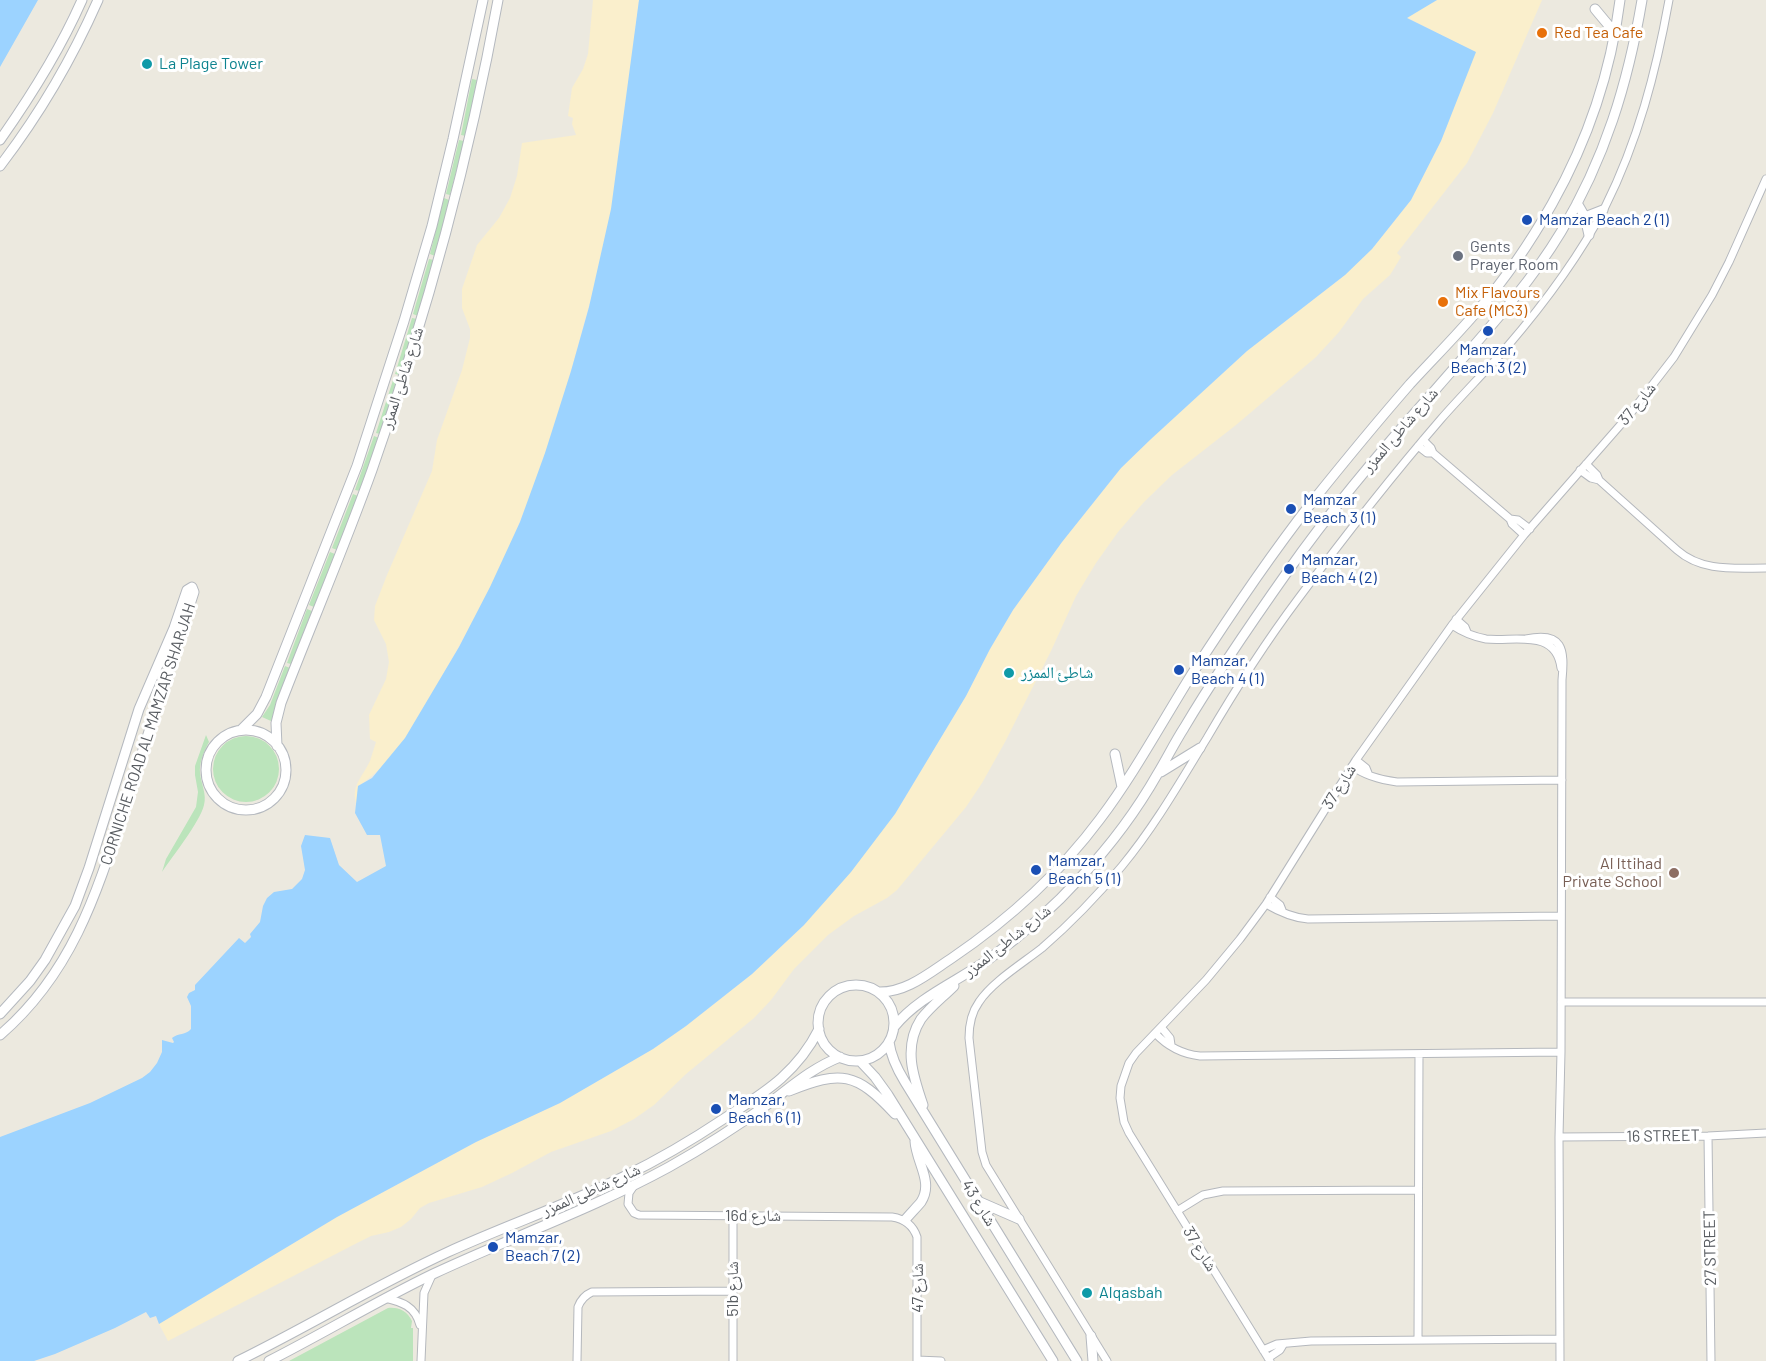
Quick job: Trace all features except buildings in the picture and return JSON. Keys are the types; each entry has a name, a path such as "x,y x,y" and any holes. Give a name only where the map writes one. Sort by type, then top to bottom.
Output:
{"main road":[{"path":"0,140 52,60 82,0"},
{"path":"0,166 58,79 98,0"},
{"name":"شارع شاطئ الممزر","path":"241,730 257,714 266,697 357,466 388,373 443,183 483,0"},
{"name":"شارع شاطئ الممزر","path":"277,746 276,723 281,703 372,472 419,326 469,143 498,0"},
{"name":"شارع شاطئ الممزر","path":"878,992 901,989 928,974 1014,911 1065,861 1100,820 1208,649 1295,524 1393,404 1479,310 1527,245 1552,204 1576,155 1597,98 1615,33 1620,0"},
{"name":"شارع شاطئ الممزر","path":"894,1027 912,1008 969,972 1035,923 1076,883 1122,827 1159,773 1184,727 1222,668 1312,538 1391,440 1505,311 1545,258 1577,203 1596,164 1616,113 1631,59 1642,0"},
{"path":"1594,9 1615,33"},
{"path":"1577,203 1586,217 1589,235"},
{"path":"1586,217 1603,210"},
{"name":"CORNICHE ROAD AL MAMZAR SHARJAH","path":"0,1014 45,960 75,906 139,709 174,628 187,590 192,587 194,592 103,874 88,913 57,970 23,1012 0,1035"},
{"path":"139,709 144,706 150,707 155,714"},
{"path":"241,730 251,730 261,733 277,746 283,756 285,779 273,799 264,806 253,810 232,808 212,792 206,773 207,761 211,750 219,740 241,730"},
{"path":"1159,773 1200,748"},
{"path":"1115,754 1122,787"},
{"path":"930,1124 911,1066 910,1053 913,1039 925,1014 969,972"},
{"path":"853,985 862,986 878,992 888,1002 892,1010 894,1027 890,1042 877,1055 853,1061 840,1057 826,1046 819,1029 820,1011 829,996 836,991 853,985"},
{"name":"شارع شاطئ الممزر","path":"238,1361 448,1252 622,1178 677,1148 744,1106 782,1078 802,1057 819,1029"},
{"name":"شارع 43","path":"890,1042 894,1063 1077,1361"},
{"name":"شارع شاطئ الممزر","path":"269,1361 432,1275 493,1247 589,1208 635,1185 742,1122 812,1070 840,1057"},
{"name":"شارع 43","path":"860,1061 882,1086 1053,1361"},
{"path":"781,1094 822,1079 835,1078 851,1080 872,1091 913,1135 925,1177 926,1186 920,1202 905,1220"},
{"path":"978,1201 1018,1219"},
{"path":"1092,1336 1093,1361"}],"street":[{"path":"1107,1361 986,1166 982,1152 969,1038 973,1013 984,995 1057,934 1108,882 1134,850 1160,814 1230,699 1291,608 1359,517 1549,295 1589,235 1623,167 1645,108 1658,61 1669,0"},
{"name":"شارع 37","path":"1269,1360 1129,1133 1121,1110 1120,1098 1124,1074 1136,1053 1218,966 1268,900 1354,763 1454,622 1524,536 1630,414 1674,357 1712,295 1766,179"},
{"path":"1420,443 1427,453 1433,453 1510,519 1524,536"},
{"path":"1586,464 1599,480 1690,560 1714,567 1766,568"},
{"path":"1580,470 1591,478 1599,480"},
{"path":"1510,519 1518,520 1530,529"},
{"path":"1454,622 1461,631 1488,639 1526,639 1544,636 1553,639 1563,653 1559,1137 1560,1361"},
{"path":"1354,763 1362,773 1397,782 1562,780"},
{"path":"1268,900 1276,910 1308,919 1562,916"},
{"path":"1561,1002 1766,1002"},
{"path":"1161,1027 1170,1038 1171,1045"},
{"path":"1155,1033 1165,1043 1186,1053 1200,1056 1561,1052"},
{"path":"1418,1340 1419,1054"},
{"name":"16 STREET","path":"1559,1137 1708,1136 1766,1133"},
{"name":"27 STREET","path":"1708,1136 1711,1361"},
{"name":"16d شارع","path":"635,1185 629,1193 628,1204 634,1213 639,1215 892,1217 905,1220"},
{"path":"1177,1211 1203,1195 1223,1191 1418,1190"},
{"name":"51b شارع","path":"733,1216 733,1361"},
{"name":"شارع 47","path":"905,1220 915,1230 917,1237 917,1361"},
{"path":"421,1361 424,1293 432,1275"},
{"path":"577,1361 578,1306 586,1295 600,1291 733,1291"},
{"path":"385,1298 410,1306 418,1318 422,1334"},
{"path":"1269,1360 1289,1342 1560,1339"},
{"path":"1263,1350 1276,1344 1283,1345"},
{"path":"917,1361 941,1361"}],"green space":[{"path":"472,79 477,80 466,136 461,135"},
{"path":"459,140 464,141 450,195 446,194"},
{"path":"444,198 449,200 435,256 430,254"},
{"path":"429,259 434,260 418,316 413,314"},
{"path":"412,318 417,319 400,375 395,374"},
{"path":"394,377 398,379 380,434 376,433"},
{"path":"374,436 379,438 360,491 355,490"},
{"path":"353,494 358,496 337,550 332,548"},
{"path":"330,552 335,554 314,607 309,605"},
{"path":"307,609 312,611 291,664 287,663"},
{"path":"285,666 290,668 271,721 262,717 270,705"},
{"path":"206,735 209,742 202,757 200,769 205,797 204,805 192,830 162,872 166,859 196,807 198,792 195,766"},
{"path":"246,736 259,739 269,746 276,756 279,769 276,782 269,792 259,799 246,802 233,799 223,792 216,782 213,769 216,756 223,746 233,739"},
{"path":"388,1308 402,1310 412,1321 413,1361 289,1361"}],"sand":[{"path":"593,0 639,0 620,156 609,223 568,382 538,475 495,579 408,734 385,764 358,786 357,806 356,787 370,761 376,742 370,739 369,715 386,679 389,662 386,644 374,620 375,606 432,471 437,440 462,370 470,329 462,308 462,289 477,245 499,218 510,198 517,176 522,143 576,135 572,124 573,118 568,116 572,88 583,69 588,54"},
{"name":"شاطئ الممزر","path":"1437,0 1542,0 1493,113 1467,163 1397,253 1401,257 1390,275 1363,299 1339,332 1316,357 1236,425 1172,475 1118,532 1076,596 1051,651 982,783 966,807 897,890 828,935 794,969 754,1018 686,1074 654,1105 634,1119 611,1131 551,1152 482,1187 429,1203 420,1208 401,1227 371,1236 168,1341 159,1324 337,1217 476,1142 560,1103 653,1049 752,974 804,925 895,814 966,696 1013,610 1062,542 1121,468 1247,351 1345,275 1372,249 1411,200 1441,141 1475,52 1406,17"}],"water":[{"path":"0,0 38,0 0,67"},
{"path":"639,0 1437,0 1407,18 1476,52 1441,141 1411,200 1372,249 1345,275 1247,351 1121,468 1062,542 1013,610 966,696 895,814 851,872 804,925 752,974 653,1049 560,1103 476,1142 337,1217 159,1324 156,1316 150,1318 146,1312 55,1354 34,1361 0,1361 0,1137 90,1103 150,1072 162,1052 162,1040 173,1043 172,1038 191,1029 191,1006 187,997 195,990 195,985 239,938 245,943 251,937 250,934 260,922 267,898 274,892 292,889 302,879 305,870 301,846 305,835 330,838 339,865 357,882 386,866 380,835 367,835 355,813 358,786 372,778 405,738 459,647 520,522 545,453 589,307 611,209"}],"place":[{"name":"Red Tea Cafe","path":"1542,33"},
{"name":"La Plage Tower","path":"147,64"},
{"name":"Mamzar Beach 2 (1)","path":"1527,220"},
{"name":"Gents Prayer Room","path":"1458,256"},
{"name":"Mix Flavours Cafe (MC3)","path":"1443,302"},
{"name":"Mamzar, Beach 3 (2)","path":"1488,331"},
{"name":"Mamzar Beach 3 (1)","path":"1291,509"},
{"name":"Mamzar, Beach 4 (2)","path":"1289,569"},
{"name":"Mamzar, Beach 4 (1)","path":"1179,670"},
{"name":"شاطئ الممزر","path":"1009,673"},
{"name":"Mamzar, Beach 5 (1)","path":"1036,870"},
{"name":"Al Ittihad Private School","path":"1674,873"},
{"name":"Mamzar, Beach 6 (1)","path":"716,1109"},
{"name":"Mamzar, Beach 7 (2)","path":"493,1247"},
{"name":"Alqasbah","path":"1087,1293"}]}
